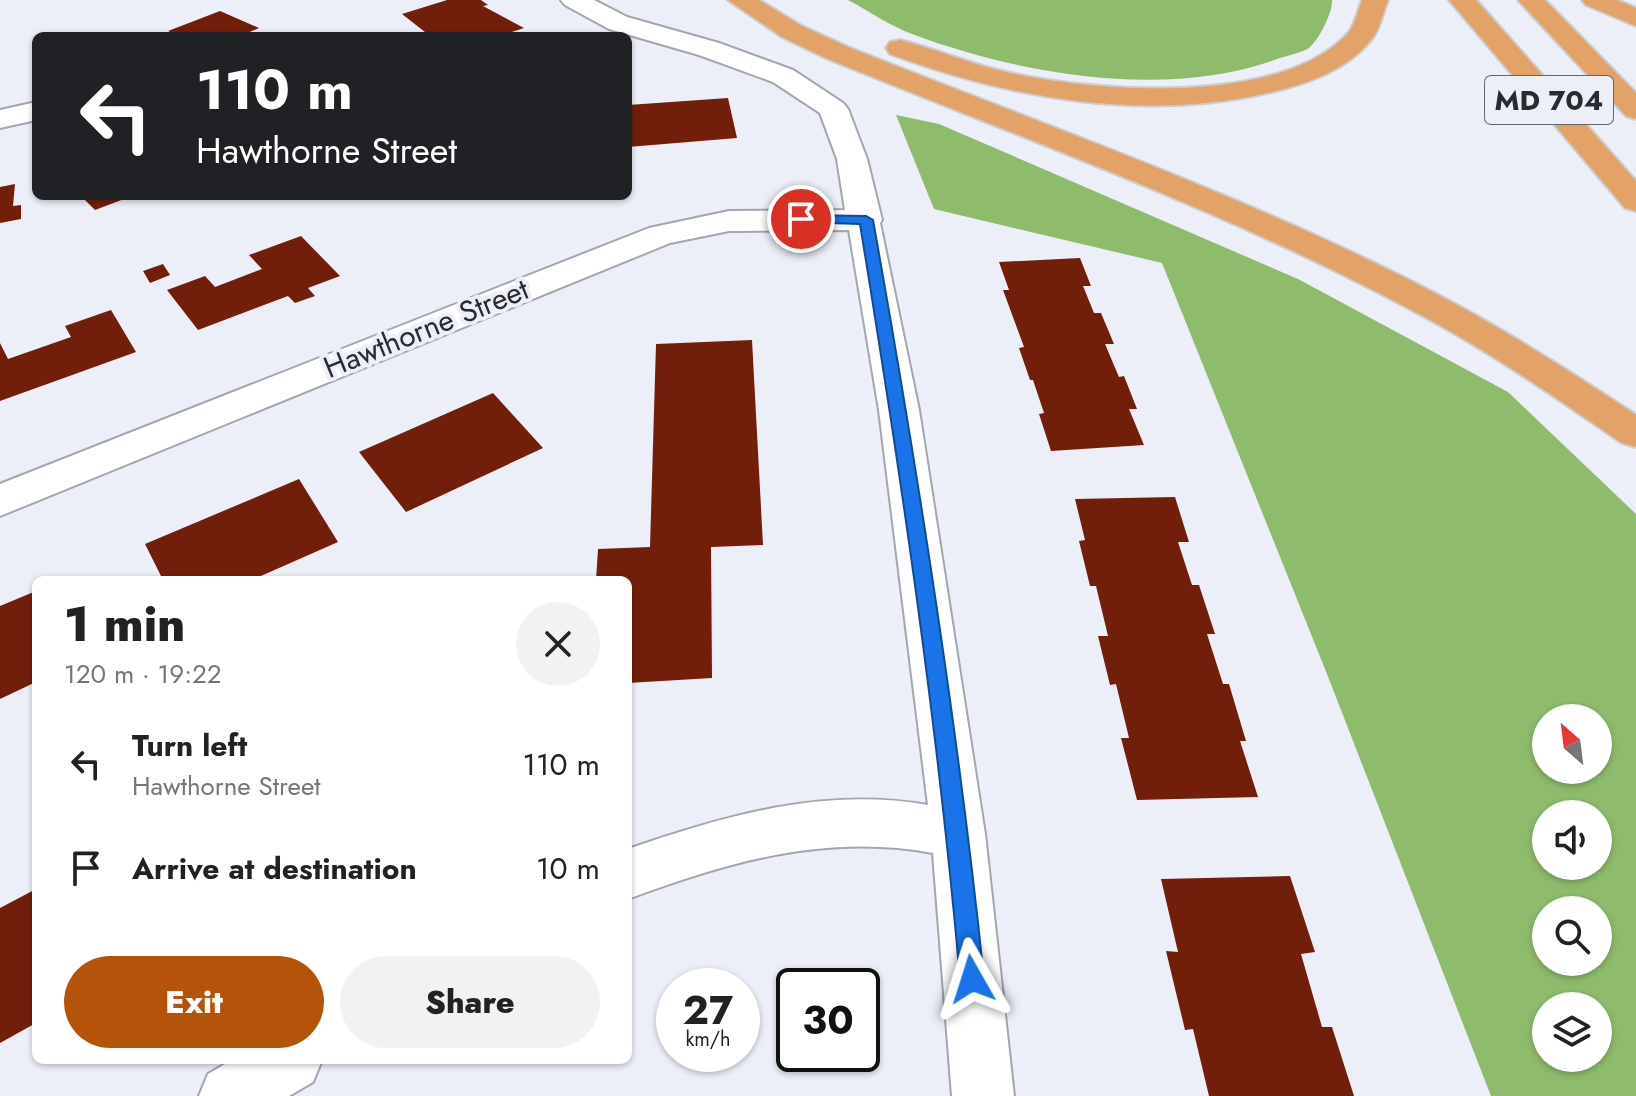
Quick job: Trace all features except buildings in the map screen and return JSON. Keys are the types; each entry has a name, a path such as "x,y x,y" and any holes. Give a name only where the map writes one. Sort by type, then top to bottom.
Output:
{"main road":[{"path":"741,0 791,31 838,53 1201,197 1376,275 1547,374 1636,434"},
{"path":"880,41 966,70 1032,86 1107,96 1182,96 1274,83 1322,66 1339,57 1363,34 1375,0"},
{"name":"MD 704","path":"1462,0 1636,201"},
{"name":"MD 704","path":"1531,0 1636,110"},
{"path":"1595,0 1636,18"}],"street":[{"path":"574,0 618,23 709,49 783,76 833,109 852,159 866,220 899,410 958,834 983,1096"},
{"path":"0,119 32,112"},
{"name":"Hawthorne Street","path":"0,501 661,235 729,221 866,220"},
{"path":"632,873 710,844 801,825 889,823 958,834"},
{"path":"230,1096 284,1064"}],"green space":[{"path":"848,0 1332,0 1321,32 1309,48 1302,51 1237,71 1191,78 1144,80 1047,71 955,49 912,34"},
{"path":"896,115 939,124 1298,279 1508,392 1636,514 1636,1096 1491,1096 1327,674 1162,263 934,209"}],"route":[{"path":"801,219 866,220 899,410 958,834 972,979"}]}
